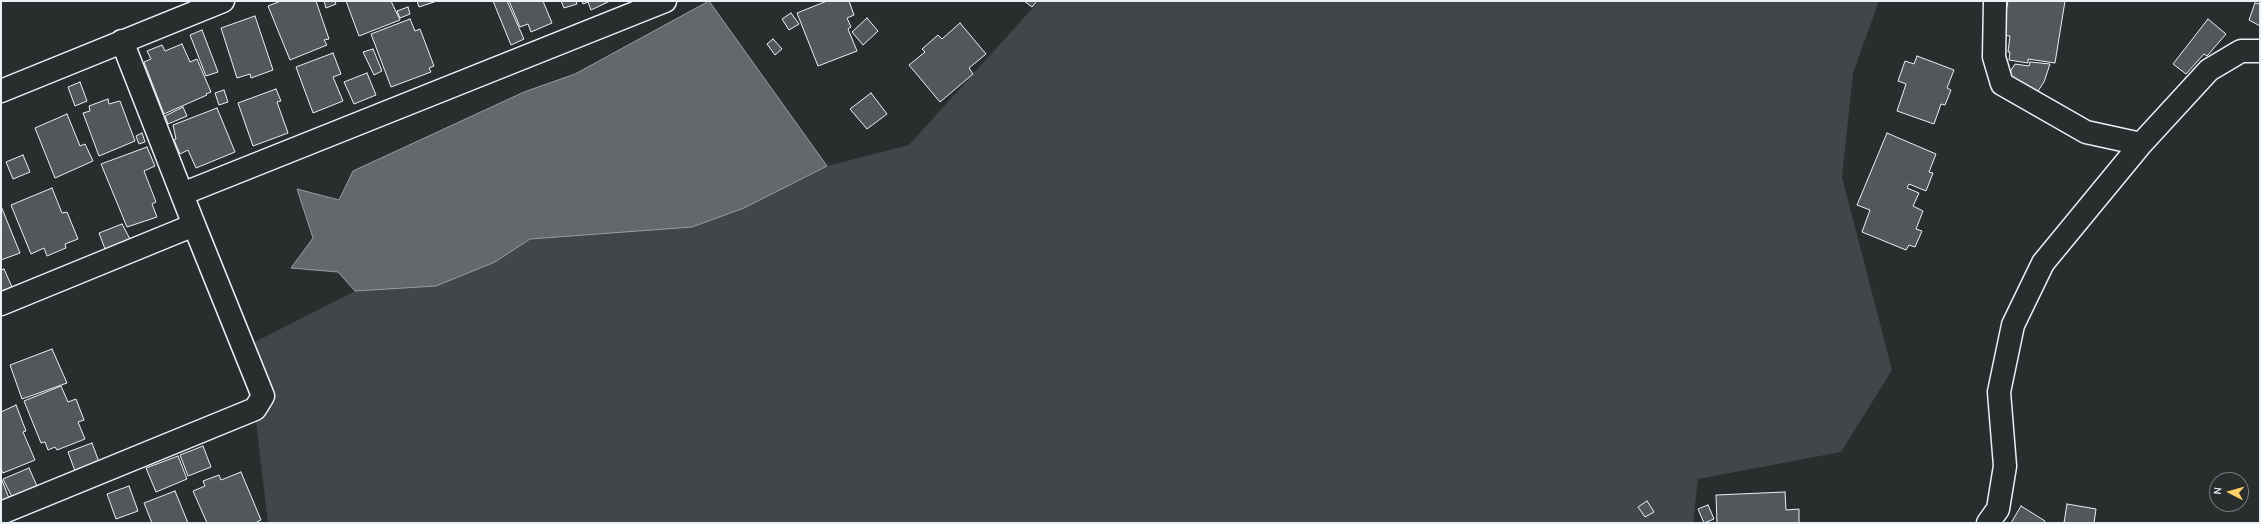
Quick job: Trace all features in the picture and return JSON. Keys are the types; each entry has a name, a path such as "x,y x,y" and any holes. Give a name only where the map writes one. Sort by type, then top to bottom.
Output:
{"street":[{"path":"1,90 223,1"},
{"path":"182,194 665,1"},
{"path":"1994,1 1994,57 2002,84 2086,132 2141,144"},
{"path":"1,513 255,409 263,396 122,41"},
{"path":"1988,523 1998,509 2005,466 1999,392 2013,325 2044,263 2141,144 2209,70 2241,51 2260,51"},
{"path":"1,304 194,225"}],"shaded area":[{"path":"709,1 827,166 744,208 692,227 530,239 495,262 436,286 355,291 338,272 291,268 313,238 297,189 339,200 353,171 524,92 575,74"},
{"path":"1039,1 1879,1 1853,73 1842,177 1892,370 1841,452 1698,479 1693,523 268,523 247,346 355,291 436,286 495,262 530,239 692,227 744,208 827,166 909,145"}],"building":[{"path":"281,1 316,1 329,39 324,40 327,45 290,60 268,6"},
{"path":"324,1 335,1 336,4 326,8"},
{"path":"346,1 391,1 400,20 359,36"},
{"path":"417,1 437,1 419,7"},
{"path":"493,1 507,1 524,39 511,45"},
{"path":"509,1 543,1 552,23 531,32 528,24 520,27"},
{"path":"561,1 576,1 577,4 564,8"},
{"path":"582,1 610,1 591,10 588,2 583,4"},
{"path":"827,1 849,1 854,15 847,18 851,27 848,29 857,51 818,66 797,13"},
{"path":"1024,1 1037,1 1032,7"},
{"path":"2008,1 2065,1 2055,63 2028,59 2028,63 2009,60 2010,52 2008,52 2010,36 2002,35"},
{"path":"2255,3 2260,4 2260,26 2249,20"},
{"path":"408,7 410,14 400,18 397,11"},
{"path":"791,13 799,24 789,30 782,19"},
{"path":"255,16 273,70 251,78 250,74 237,78 221,28"},
{"path":"867,18 878,31 863,45 852,32"},
{"path":"410,19 415,31 420,29 434,66 429,68 431,72 391,87 371,34"},
{"path":"2208,19 2226,34 2207,56 2204,54 2186,74 2173,64"},
{"path":"960,23 986,54 969,68 973,74 940,102 909,65 925,52 922,49 938,35 942,39"},
{"path":"202,30 218,72 206,76 190,35"},
{"path":"773,39 782,49 775,55 767,44"},
{"path":"182,44 190,62 197,59 211,92 164,114 144,62 151,59 147,51 162,45 165,51"},
{"path":"373,49 382,71 374,75 363,52"},
{"path":"333,53 341,74 333,77 343,101 313,113 296,67"},
{"path":"1917,56 1954,70 1947,88 1951,90 1945,105 1941,104 1934,124 1897,111 1906,84 1898,81 1905,61 1914,64"},
{"path":"2030,62 2050,64 2044,82 2038,91 2008,75 2015,64 2029,66"},
{"path":"367,73 376,95 354,104 344,82"},
{"path":"80,82 87,101 75,106 68,87"},
{"path":"276,89 281,101 277,102 288,133 253,146 238,103"},
{"path":"224,90 228,102 219,105 215,93"},
{"path":"871,93 887,114 867,129 850,109"},
{"path":"108,99 109,104 120,101 135,141 99,156 83,113 90,111 89,106"},
{"path":"183,107 187,116 168,124 165,116"},
{"path":"217,108 235,152 196,168 188,150 180,154 174,140 176,139 173,125"},
{"path":"67,114 80,146 85,144 93,161 55,178 35,128"},
{"path":"142,133 145,142 139,144 136,136"},
{"path":"1887,133 1936,154 1929,172 1933,173 1926,191 1909,184 1907,188 1919,193 1913,206 1923,211 1916,229 1922,231 1915,247 1909,245 1906,250 1862,232 1870,210 1857,205"},
{"path":"147,147 155,166 144,171 156,202 152,204 157,217 127,227 101,164"},
{"path":"23,155 30,172 13,179 6,162"},
{"path":"52,188 62,213 67,212 78,239 65,244 66,248 47,256 44,248 31,254 11,205"},
{"path":"1,206 20,253 1,260"},
{"path":"122,224 130,239 105,249 99,233"},
{"path":"4,269 12,287 1,291 1,270"},
{"path":"52,349 67,383 22,399 10,365"},
{"path":"61,386 68,402 76,399 84,420 78,422 85,439 57,450 55,447 48,450 45,442 41,443 24,401"},
{"path":"16,405 26,431 23,432 35,460 3,473 1,469 1,412"},
{"path":"92,443 99,462 75,471 68,452"},
{"path":"203,446 211,467 188,476 180,455"},
{"path":"178,456 187,479 156,492 146,468"},
{"path":"29,468 37,486 12,497 3,479"},
{"path":"241,472 261,520 255,523 207,523 193,491 205,486 203,481 219,475 221,480"},
{"path":"1,478 9,498 1,501"},
{"path":"129,486 138,511 116,519 107,494"},
{"path":"175,491 188,523 152,523 144,503"},
{"path":"1785,492 1786,510 1799,509 1799,523 1717,523 1716,495"},
{"path":"1647,501 1654,512 1645,517 1638,507"},
{"path":"2067,504 2096,509 2094,523 2064,523"},
{"path":"1708,505 1714,519 1704,523 1698,509"},
{"path":"2021,506 2045,521 2044,523 2011,523"}]}
